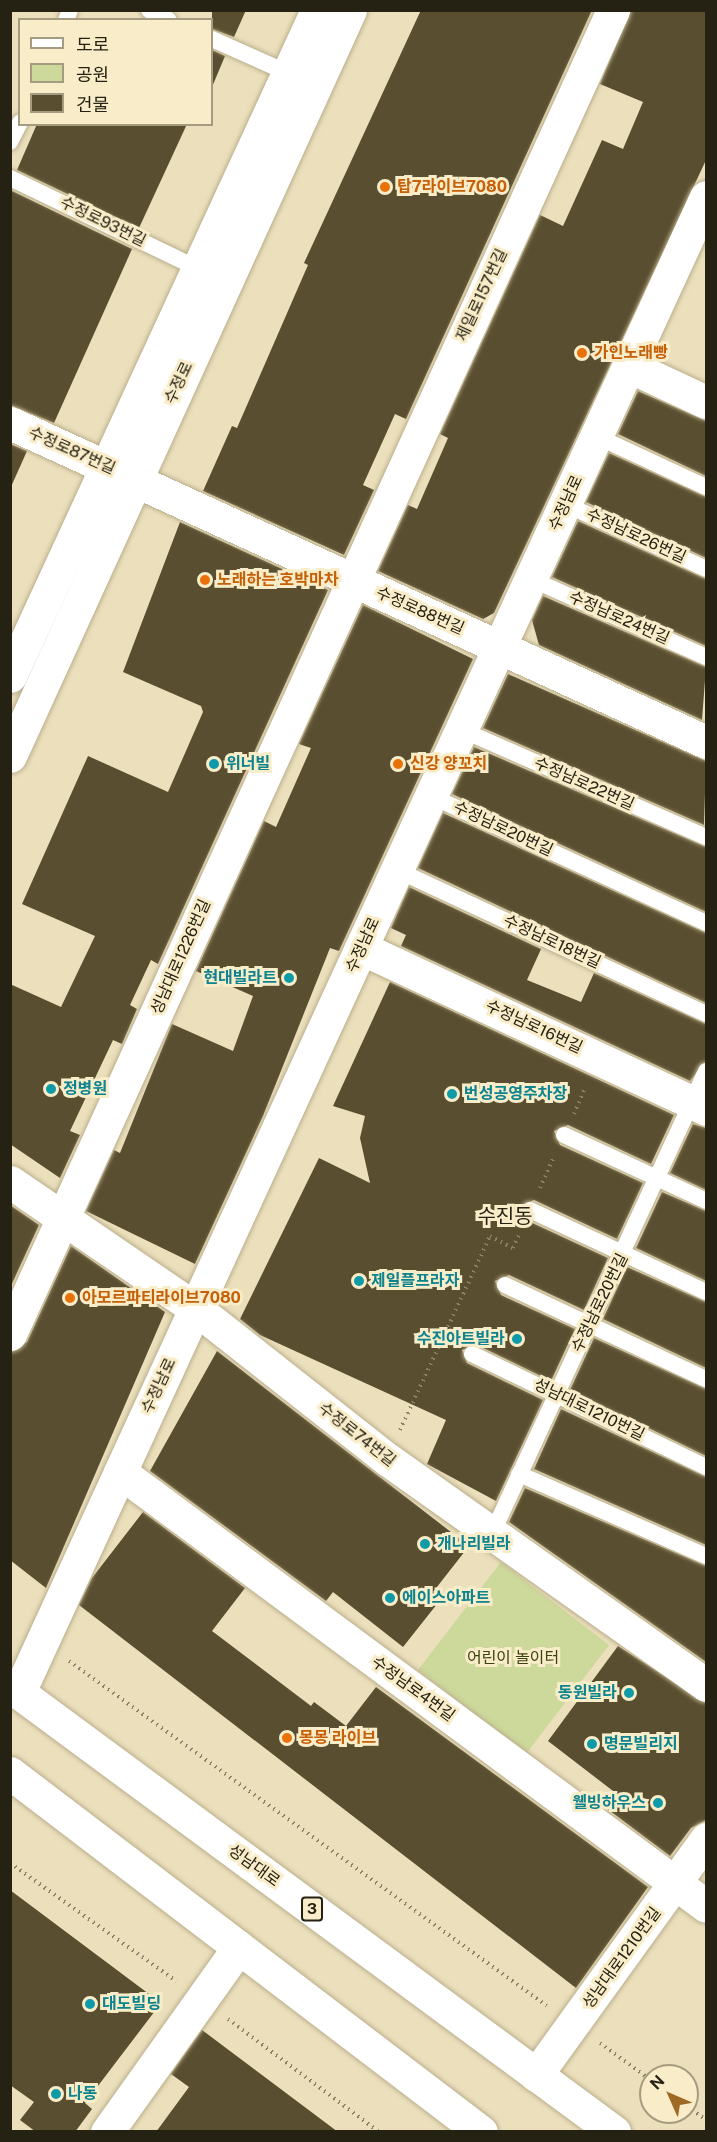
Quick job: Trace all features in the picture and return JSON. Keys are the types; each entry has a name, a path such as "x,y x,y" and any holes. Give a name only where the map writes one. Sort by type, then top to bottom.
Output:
{"street":[{"name":"수정로","path":"10,676 195,267 317,10"},
{"name":"수정로","path":"10,756 134,479 350,10"},
{"name":"제일로157번길","path":"352,580 613,10"},
{"name":"수정남로","path":"15,1689 42,1641 706,197"},
{"path":"629,366 706,402"},
{"name":"수정로87번길","path":"10,423 134,479"},
{"name":"수정로88번길","path":"134,479 706,742"},
{"name":"성남대로1226번길","path":"10,1334 352,580"},
{"name":"수정남로16번길","path":"361,948 599,1057 699,1106"},
{"name":"수정로74번길","path":"10,1182 195,1308 387,1459 706,1685"},
{"name":"수정남로4번길","path":"120,1472 706,1906"},
{"name":"성남대로","path":"15,1689 614,2132"},
{"path":"10,1773 481,2132"},
{"name":"성남대로1210번길","path":"536,2075 676,1884 706,1839"},
{"path":"107,2132 239,1947"}],"lane":[{"path":"149,10 165,18"},
{"path":"213,39 288,73"},
{"path":"10,142 18,126"},
{"name":"수정로93번길","path":"10,178 195,267"},
{"path":"596,436 706,488"},
{"name":"수정남로26번길","path":"565,504 706,569"},
{"name":"수정남로24번길","path":"531,579 706,657"},
{"name":"수정남로22번길","path":"462,730 706,837"},
{"name":"수정남로20번길","path":"431,796 706,923"},
{"name":"수정남로18번길","path":"397,870 706,1014"},
{"name":"수정남로20번길","path":"492,1534 658,1178 699,1106 706,1071"},
{"path":"564,1135 706,1201"},
{"path":"530,1210 706,1292"},
{"path":"505,1285 706,1379"},
{"name":"성남대로1210번길","path":"472,1354 706,1467"},
{"path":"519,1474 706,1556"}],"path":[{"path":"387,1459 490,1236 513,1248 599,1057"},
{"path":"42,1641 639,2071"}],"green space":[{"name":"어린이 놀이터","path":"501,1562 609,1645 526,1754 418,1670"}],"building":[{"path":"212,10 246,10 234,37 213,29"},
{"path":"421,10 592,10 406,419 395,414 363,485 374,490 344,555 203,491 232,426 237,428 308,265 304,263"},
{"path":"631,10 706,10 706,160 494,613 483,619 378,571 408,505 417,509 448,438 440,434 540,215 563,226 602,140 623,149 643,102 600,84"},
{"path":"213,50 225,56 213,85"},
{"path":"36,126 186,126 139,228 17,170"},
{"path":"10,190 132,249 54,423 10,405"},
{"path":"638,391 706,421 706,476 618,434"},
{"path":"10,444 27,451 10,489"},
{"path":"609,453 706,497 706,558 586,502"},
{"path":"578,521 706,579 706,646 552,577"},
{"path":"180,522 328,590 158,964 151,960 130,1005 137,1009 122,1044 113,1040 70,1131 80,1135 60,1178 10,1144 10,984 61,1007 95,936 22,904 88,756 168,792 203,712 201,706 123,672"},
{"path":"543,596 706,667 702,720 539,645 532,620"},
{"path":"363,605 473,659 339,951 330,948 263,1116 195,1264 86,1211 114,1150 120,1153 172,1024 233,1051 253,996 196,971 264,821 276,827 311,748 299,744"},
{"path":"508,674 706,761 704,825 483,728"},
{"path":"474,747 706,847 706,912 452,794"},
{"path":"443,813 706,933 706,1003 418,868"},
{"path":"409,887 541,949 527,980 581,1002 594,973 706,1024 706,1061 690,1081 401,946 406,935 391,928"},
{"path":"390,982 674,1115 651,1164 568,1125 554,1131 560,1145 643,1183 617,1239 534,1200 520,1206 526,1220 608,1258 584,1310 509,1275 495,1281 501,1295 575,1329 551,1381 477,1345 462,1350 467,1363 543,1400 496,1501 427,1464 446,1420 260,1335 240,1319 319,1158 370,1183 360,1138 365,1116 333,1106"},
{"path":"693,1124 706,1128 706,1190 670,1173"},
{"path":"662,1192 706,1211 706,1281 636,1248"},
{"path":"10,1205 39,1225 10,1288"},
{"path":"71,1246 165,1312 46,1588 10,1560 10,1353 27,1342"},
{"path":"627,1267 706,1302 706,1368 603,1319"},
{"path":"594,1338 706,1389 706,1456 570,1390"},
{"path":"217,1351 469,1546 433,1592 441,1599 403,1647 333,1592 326,1601 150,1471"},
{"path":"561,1409 706,1477 706,1545 534,1469"},
{"path":"525,1488 706,1566 706,1662 509,1522"},
{"path":"143,1512 245,1588 212,1631 311,1706 314,1702 346,1726 376,1687 648,1887 576,1988 79,1605 92,1578"},
{"path":"618,1646 706,1703 706,1820 691,1828 670,1856 606,1808 617,1794 548,1741"},
{"path":"10,1890 161,2003 85,2103 92,2109 75,2132 36,2132 20,2120 34,2102 10,2085"},
{"path":"202,2030 338,2132 156,2132 189,2087 171,2074"}],"place":[{"name":"탑7라이브7080","path":"385,187"},
{"name":"가인노래빵","path":"582,353"},
{"name":"노래하는 호박마차","path":"205,580"},
{"name":"위너빌","path":"214,764"},
{"name":"신강 양꼬치","path":"398,764"},
{"name":"현대빌라트","path":"289,978"},
{"name":"정병원","path":"51,1089"},
{"name":"번성공영주차장","path":"452,1094"},
{"name":"제일플프라자","path":"359,1281"},
{"name":"아모르파티라이브7080","path":"70,1298"},
{"name":"수진아트빌라","path":"517,1339"},
{"name":"개나리빌라","path":"425,1544"},
{"name":"에이스아파트","path":"390,1598"},
{"name":"동원빌라","path":"629,1693"},
{"name":"몽몽 라이브","path":"287,1738"},
{"name":"명문빌리지","path":"592,1744"},
{"name":"웰빙하우스","path":"658,1803"},
{"name":"대도빌딩","path":"90,2004"},
{"name":"나동","path":"56,2094"}],"district":[{"name":"수진동","path":"505,1216"}]}
